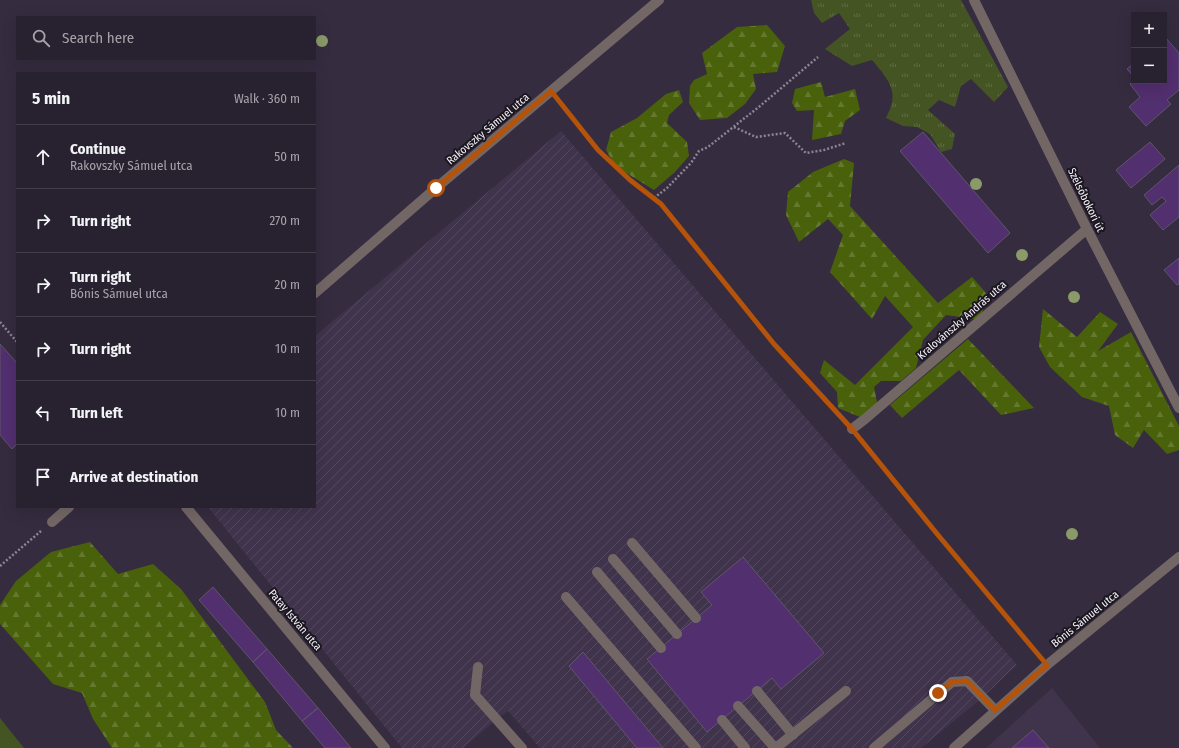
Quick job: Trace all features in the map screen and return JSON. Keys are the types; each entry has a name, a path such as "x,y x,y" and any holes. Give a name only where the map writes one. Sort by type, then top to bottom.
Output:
{"street":[{"name":"Rakovszky Sámuel utca","path":"316,292 659,0"},
{"name":"Szélsőbokori út","path":"974,0 1087,229 1179,408"},
{"name":"Kralovánszky András utca","path":"852,429 1087,229"},
{"path":"52,522 68,508"},
{"name":"Patay István utca","path":"187,508 385,748"},
{"path":"632,543 696,618"},
{"name":"Bónis Sámuel utca","path":"954,748 1047,665 1179,557"},
{"path":"613,559 677,634"},
{"path":"597,572 660,648"},
{"path":"566,597 696,748"},
{"path":"478,668 475,694 522,748"},
{"path":"874,748 952,682 967,681 995,710"},
{"path":"757,691 793,735"},
{"path":"738,706 776,748 846,691"},
{"path":"722,720 745,748"}],"path":[{"path":"654,198 667,188 691,163 699,151 708,147 734,127 818,57"},
{"path":"551,91 598,150 630,180 661,204 774,344 852,429 938,535 1047,665"},
{"path":"734,127 756,137 785,134 806,153 824,150 846,143"},
{"path":"0,322 16,341"},
{"path":"0,566 52,522"}],"shaded area":[{"path":"561,131 1017,665 982,698 921,748 540,748 508,711 463,748 402,748 209,508 316,508 316,335"},
{"path":"1052,688 1100,748 986,748"}],"green space":[{"path":"811,0 961,0 1008,87 994,102 971,79 961,86 955,107 939,100 928,110 955,134 952,149 941,152 930,134 917,127 903,126 886,118 892,103 892,91 880,69 872,60 852,66 825,49 850,29 839,13 822,23 814,13"},
{"path":"767,25 785,46 777,72 753,74 756,89 745,104 727,118 700,120 689,103 690,86 694,80 707,74 702,53 737,27"},
{"path":"821,82 825,97 855,89 860,110 845,121 841,134 812,140 814,110 797,111 792,103 795,89"},
{"path":"679,90 683,102 669,115 667,123 687,142 689,156 675,172 654,190 615,166 606,150 611,132 637,118 666,94"},
{"path":"844,159 854,163 850,206 938,303 972,277 986,293 981,320 946,315 923,340 916,368 901,381 881,381 874,387 878,407 865,419 838,408 837,392 820,373 824,360 855,385 913,327 885,296 872,319 830,272 843,235 828,219 799,242 786,215 788,192 813,172"},
{"path":"1043,309 1077,337 1100,312 1118,324 1098,351 1131,332 1179,426 1179,450 1167,454 1144,430 1133,448 1115,435 1109,406 1082,397 1050,367 1039,347"},
{"path":"968,339 1034,408 1001,415 959,370 902,418 890,405"},
{"path":"90,542 118,574 153,564 181,589 265,702 276,730 293,748 112,748 93,719 82,693 53,684 0,624 0,605 16,581 51,552"},
{"path":"0,718 24,748 0,748"}],"building":[{"path":"1167,39 1179,53 1179,90 1167,100 1171,104 1146,126 1129,107 1140,97 1130,84 1167,84"},
{"path":"1131,66 1131,74 1127,69"},
{"path":"923,132 1010,233 988,253 900,151"},
{"path":"1150,142 1165,159 1131,188 1116,170"},
{"path":"1179,165 1179,217 1163,230 1150,215 1166,201 1162,197 1152,205 1144,195"},
{"path":"1179,258 1179,284 1177,285 1164,270"},
{"path":"0,344 16,362 16,445 12,449 0,435"},
{"path":"743,557 824,653 781,689 772,678 707,732 647,659 712,605 701,592"},
{"path":"213,587 267,649 253,662 199,600"},
{"path":"267,649 318,708 302,721 253,662"},
{"path":"583,652 663,748 637,748 569,666"},
{"path":"318,708 351,748 325,748 302,721"},
{"path":"1033,730 1049,748 1012,748"}],"route":[{"path":"436,188 551,91 598,150 630,180 661,204 774,344 852,429 938,535 1047,665 995,710 967,681 952,682 938,693"}]}
